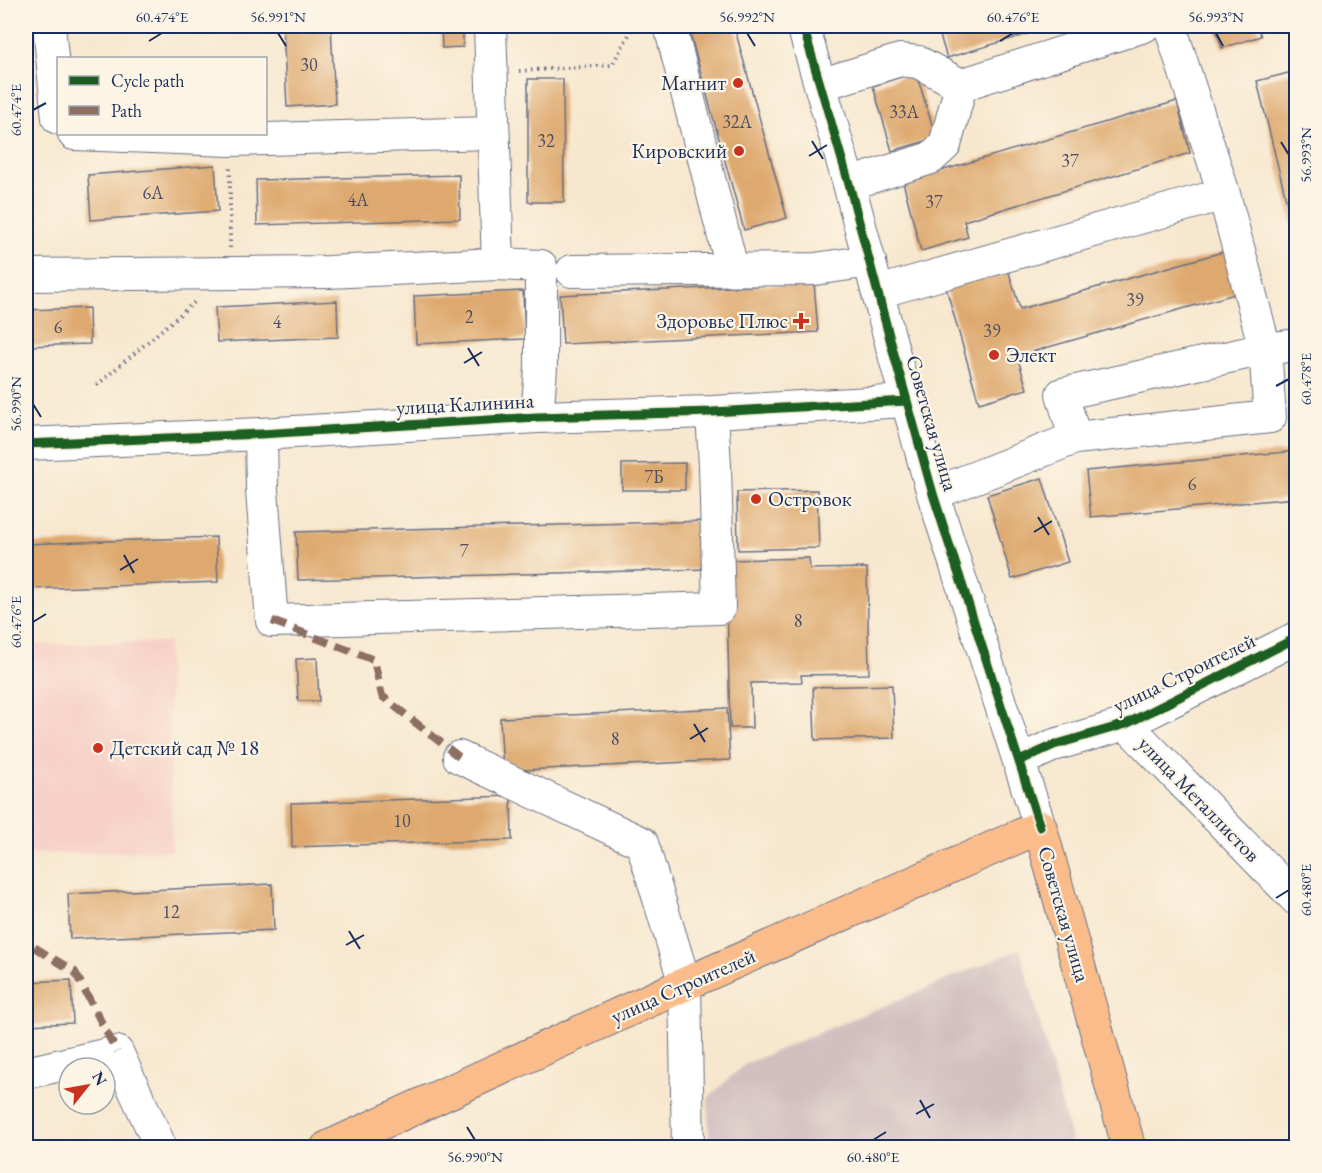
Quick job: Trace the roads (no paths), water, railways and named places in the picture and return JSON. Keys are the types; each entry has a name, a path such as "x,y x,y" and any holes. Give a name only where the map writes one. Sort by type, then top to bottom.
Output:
{"main road":[{"name":"улица Строителей","path":"327,1148 685,984 1040,827"},
{"name":"Советская улица","path":"1040,827 1129,1148"}],"street":[{"path":"49,26 57,108"},
{"path":"490,26 498,264"},
{"path":"670,26 732,268"},
{"name":"Советская улица","path":"803,26 849,184 933,494 1040,827"},
{"path":"820,85 900,60 918,62 961,85 1144,26"},
{"path":"933,494 1075,438 1270,417 1265,349 1224,195 1170,26"},
{"path":"849,184 931,159 945,145 961,85"},
{"path":"100,135 230,140 493,133"},
{"path":"878,292 1224,195"},
{"path":"572,271 815,269 870,261"},
{"path":"26,275 328,272 498,264 541,266 542,368 537,417"},
{"path":"1075,438 1062,394 1265,349 1296,345"},
{"name":"улица Калинина","path":"26,444 261,434 537,417 712,412 906,401"},
{"path":"261,434 262,491 272,621 719,608 712,412"},
{"name":"улица Строителей","path":"1018,761 1054,746 1126,724 1296,638"},
{"name":"улица Металлистов","path":"1126,724 1296,899"},
{"path":"459,757 642,843 685,984 688,1148"},
{"path":"26,1073 117,1052 161,1148"}],"place":[{"name":"Магнит","path":"738,83"},
{"name":"Кировский","path":"739,151"},
{"name":"Здоровье Плюс","path":"801,321"},
{"name":"Элект","path":"994,355"},
{"name":"Островок","path":"756,499"},
{"name":"Детский сад № 18","path":"98,748"}]}
